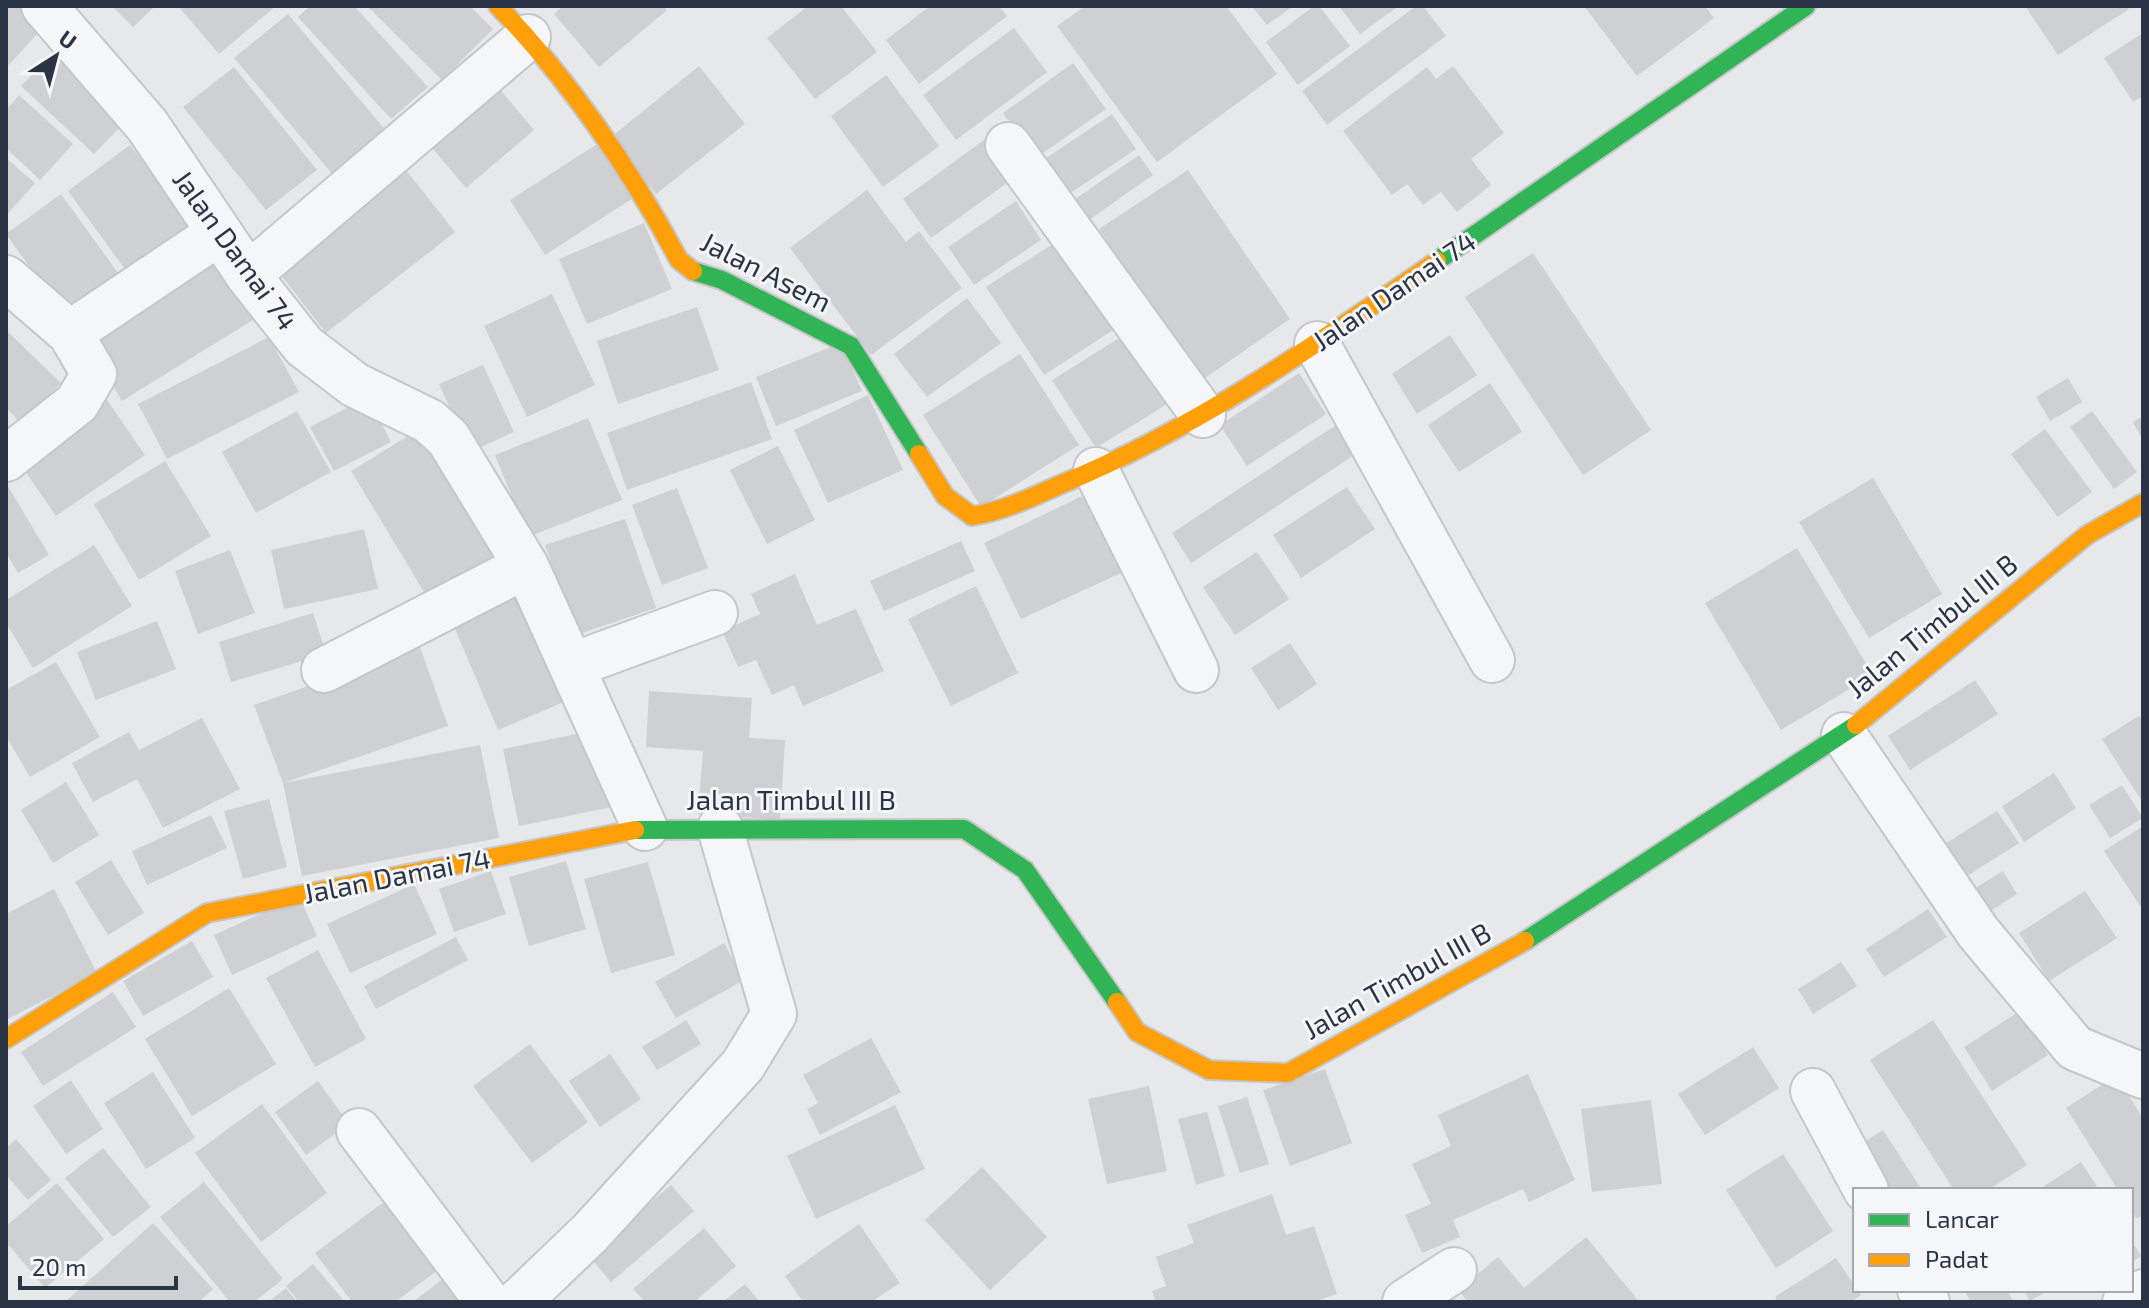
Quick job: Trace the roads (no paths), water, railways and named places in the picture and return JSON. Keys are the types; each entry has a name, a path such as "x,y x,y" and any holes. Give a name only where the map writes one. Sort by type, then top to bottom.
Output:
{"street":[{"name":"Jalan Damai 74","path":"6,1039 207,913 645,828 526,566 448,438 429,421 355,385 304,346 248,275 147,125 44,6"},
{"name":"Jalan Asem","path":"498,6 528,37 608,138 679,260 691,270 722,280 851,346 955,506"},
{"name":"Jalan Damai 74","path":"955,506 972,516 993,513 1096,470 1203,415 1317,344 1806,6"},
{"path":"248,275 528,37"},
{"path":"1008,145 1203,415"},
{"path":"70,333 219,233"},
{"path":"6,278 70,333 94,374 77,403 6,459"},
{"path":"1317,344 1492,660"},
{"path":"1096,470 1196,670"},
{"name":"Jalan Timbul III B","path":"645,828 964,829 1025,870 1137,1032 1209,1070 1288,1073 1512,949 1844,735 2087,535 2143,503"},
{"path":"324,670 526,566"},
{"path":"573,665 715,613"},
{"path":"1844,735 1978,932 2075,1048 2143,1076"},
{"path":"518,1302 591,1232 743,1065 774,1014 720,828"},
{"path":"1813,1091 1865,1188"},
{"path":"359,1131 488,1302"},
{"path":"1405,1302 1454,1270"},
{"path":"2125,1302 2143,1292"}]}
